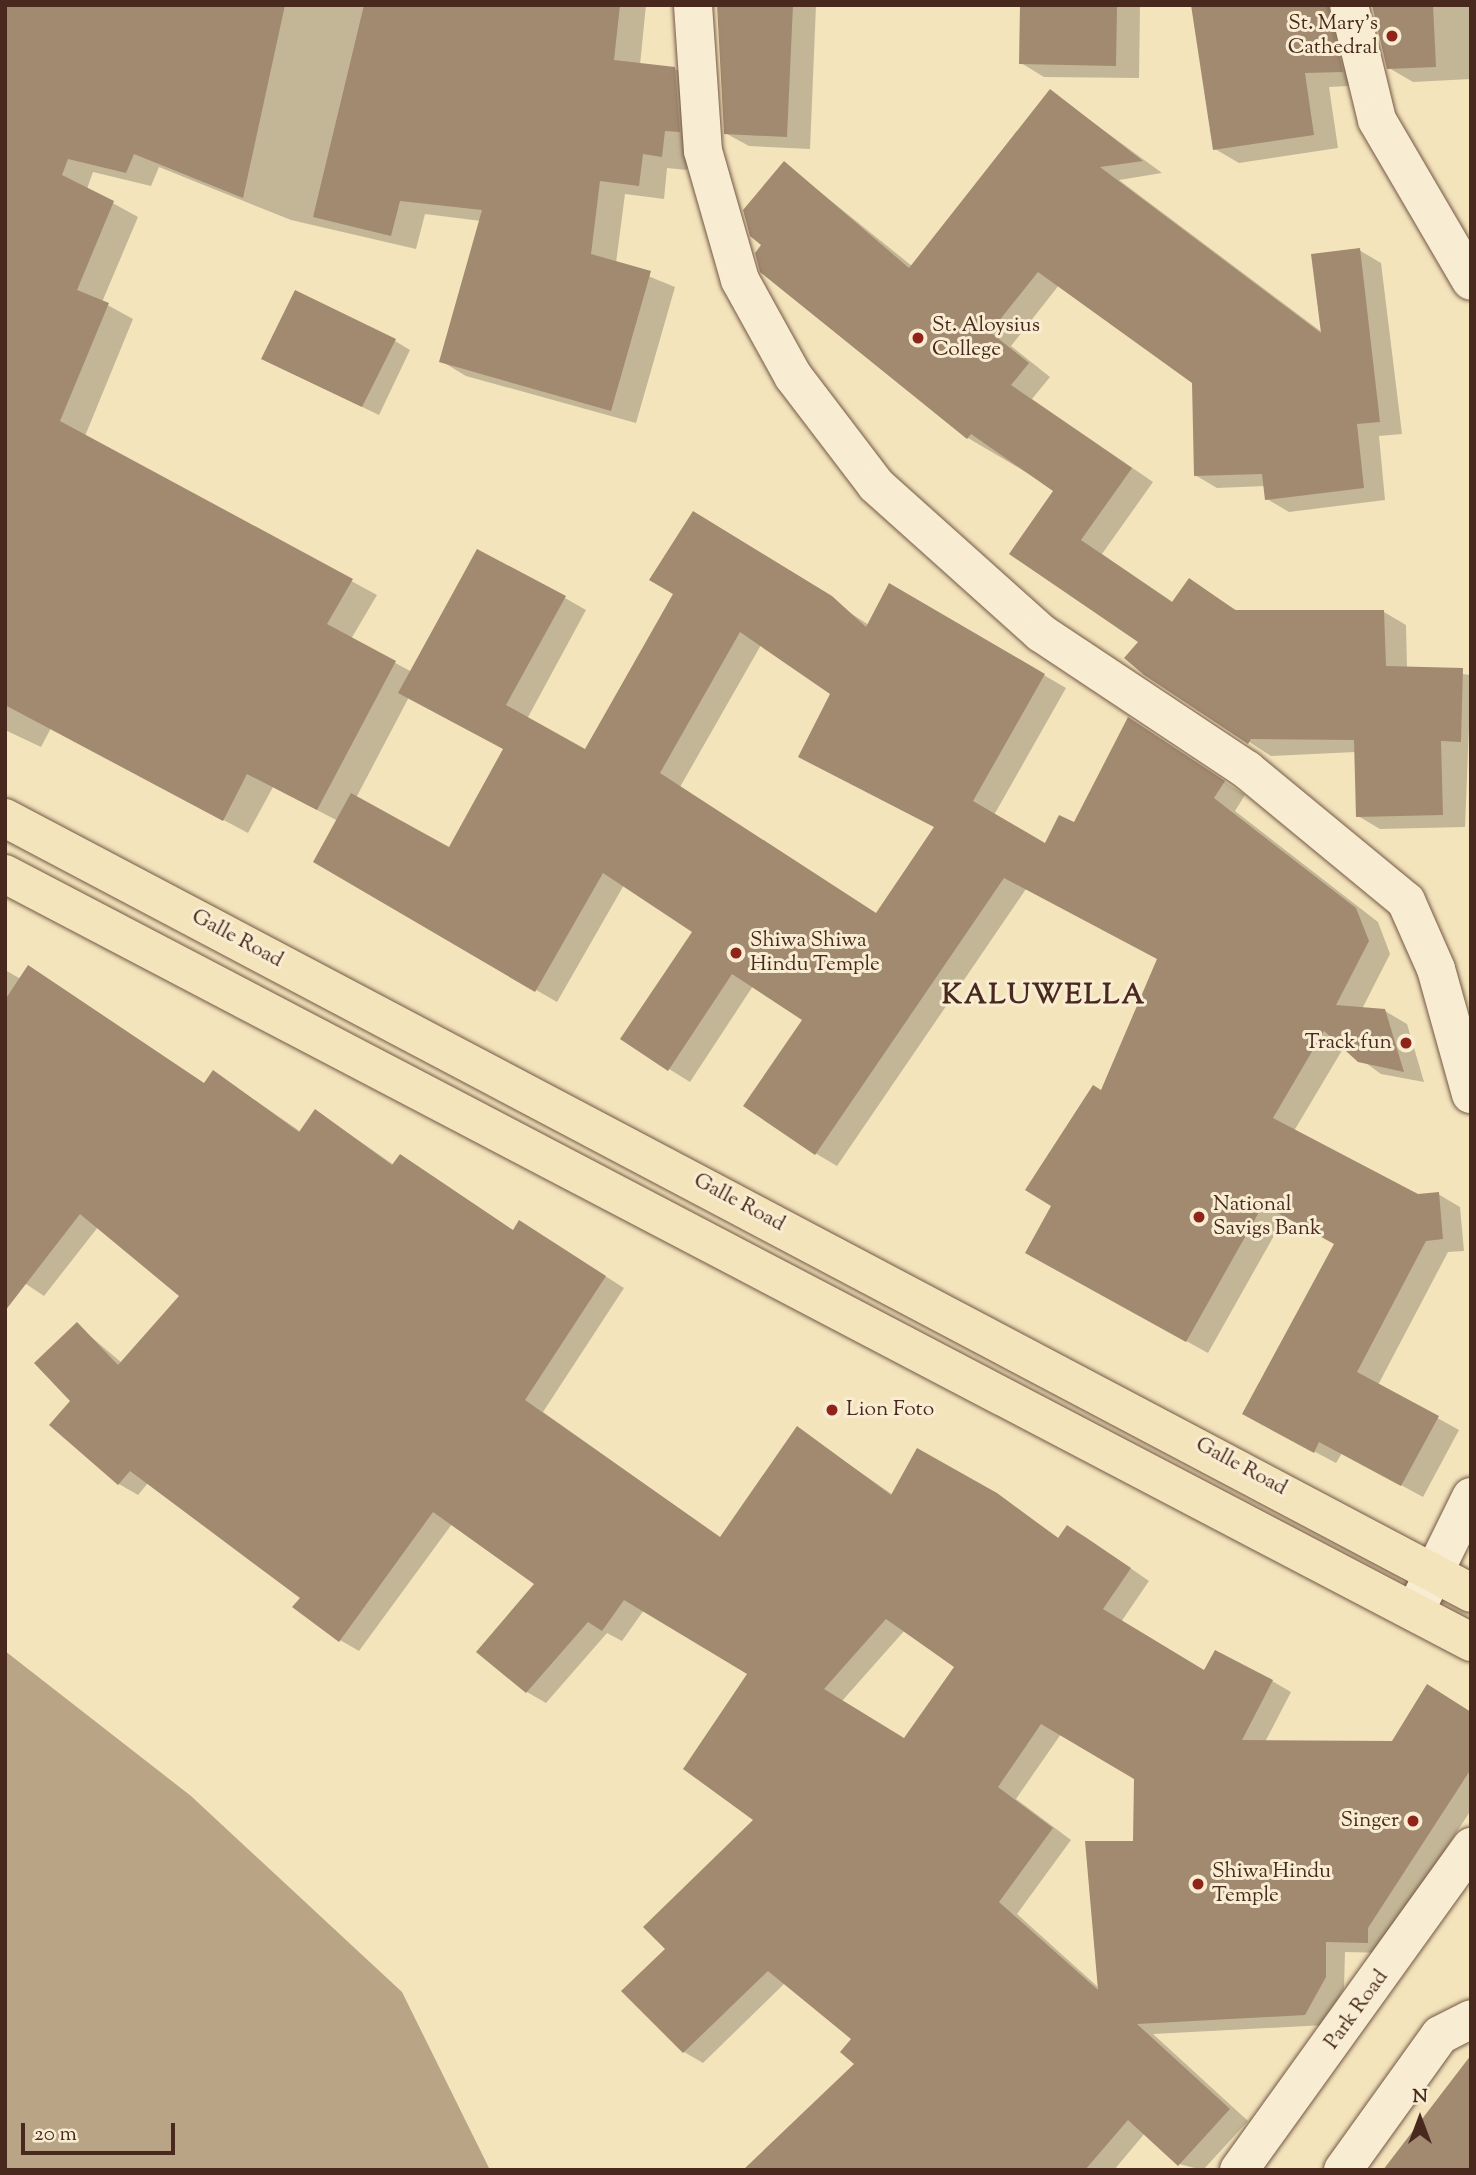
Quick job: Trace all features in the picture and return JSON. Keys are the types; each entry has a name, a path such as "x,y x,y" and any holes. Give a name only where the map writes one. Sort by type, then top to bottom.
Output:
{"highway":[{"name":"Galle Road","path":"5,818 1471,1593"},
{"path":"5,874 1471,1642"}],"street":[{"path":"693,5 703,151 740,280 793,376 876,485 1041,633 1247,770 1406,901 1436,969 1471,1094"},
{"path":"1349,5 1377,120 1470,291"},
{"path":"1415,1611 1471,1497"},
{"name":"Park Road","path":"1238,2170 1471,1847"},
{"path":"1343,2170 1440,2035 1471,2019"}],"shaded area":[{"path":"5,1651 191,1796 402,1992 490,2170 5,2170"}],"building":[{"path":"5,5 285,5 243,198 134,154 126,173 68,159 62,175 114,201 77,290 109,303 60,421 353,579 327,624 396,661 317,810 247,774 223,821 5,705"},
{"path":"364,5 620,5 614,60 675,67 680,132 665,131 662,157 643,154 639,186 600,181 591,254 651,271 611,411 439,362 482,210 400,201 391,236 313,217"},
{"path":"717,5 793,5 787,137 724,134"},
{"path":"1020,5 1117,5 1116,66 1019,64"},
{"path":"1191,5 1328,5 1343,72 1305,73 1314,135 1213,150"},
{"name":"St. Mary's Cathedral","path":"1372,5 1433,5 1436,67 1387,69"},
{"path":"1050,89 1143,161 1100,167 1321,333 1311,254 1360,248 1380,422 1357,424 1364,488 1265,500 1262,474 1194,476 1192,383 1038,272 990,332 1029,363 1011,385 1132,468 1081,540 1172,602 1189,578 1235,610 1384,610 1386,666 1463,668 1461,742 1441,741 1443,815 1356,817 1354,740 1251,739 1248,744 1144,675 1124,658 1138,642 1009,554 1053,491 971,434 967,439 760,272 755,253 761,245 750,236 743,210 784,161 909,268"},
{"path":"295,290 396,339 362,407 261,359"},
{"path":"693,511 832,596 866,627 889,583 1045,674 973,801 1045,843 1059,815 1074,822 1128,717 1225,781 1214,798 1356,908 1369,941 1336,1005 1385,1009 1404,1072 1358,1062 1324,1031 1273,1118 1418,1194 1439,1192 1443,1239 1426,1241 1357,1372 1439,1416 1401,1486 1319,1442 1314,1453 1242,1414 1334,1244 1263,1205 1186,1342 1025,1253 1051,1206 1025,1190 1093,1085 1101,1090 1157,959 1004,878 815,1155 743,1106 802,1020 732,974 668,1071 620,1039 692,932 603,873 535,992 313,862 351,793 449,847 503,749 398,693 477,549 566,596 506,705 585,749 673,594 649,580","holes":["740,632 830,694 798,757 934,827 876,913 660,773"]},
{"path":"28,965 204,1083 213,1070 299,1132 315,1109 392,1165 400,1154 513,1230 519,1220 606,1276 525,1400 720,1537 797,1426 891,1495 917,1448 997,1493 1058,1538 1067,1525 1131,1568 1103,1609 1204,1670 1215,1650 1273,1680 1242,1740 1392,1741 1427,1684 1471,1712 1471,1769 1368,1928 1368,1943 1326,1942 1326,1977 1305,2015 1137,2024 1230,2109 1178,2166 1128,2120 1085,2170 743,2170 854,2064 840,2052 851,2039 768,1971 683,2053 621,1991 665,1949 643,1927 753,1820 683,1769 747,1674 624,1600 602,1631 588,1622 526,1693 476,1652 534,1584 433,1512 339,1642 292,1607 300,1598 130,1471 118,1485 49,1425 70,1401 34,1363 77,1322 118,1365 179,1296 80,1214 5,1311 5,1000","holes":["886,1619 954,1667 904,1738 824,1689","1041,1724 1134,1779 1133,1841 1085,1841 1098,1990 999,1902 1053,1828 998,1787"]},
{"path":"1471,2055 1471,2170 1383,2170"}],"place":[{"name":"St. Mary's Cathedral","path":"1392,36"},
{"name":"St. Aloysius College","path":"918,338"},
{"name":"Shiwa Shiwa Hindu Temple","path":"736,953"},
{"name":"Track fun","path":"1406,1043"},
{"name":"National Savigs Bank","path":"1199,1217"},
{"name":"Lion Foto","path":"832,1410"},
{"name":"Singer","path":"1413,1821"},
{"name":"Shiwa Hindu Temple","path":"1198,1884"}],"district":[{"name":"KALUWELLA","path":"1044,996"}]}
